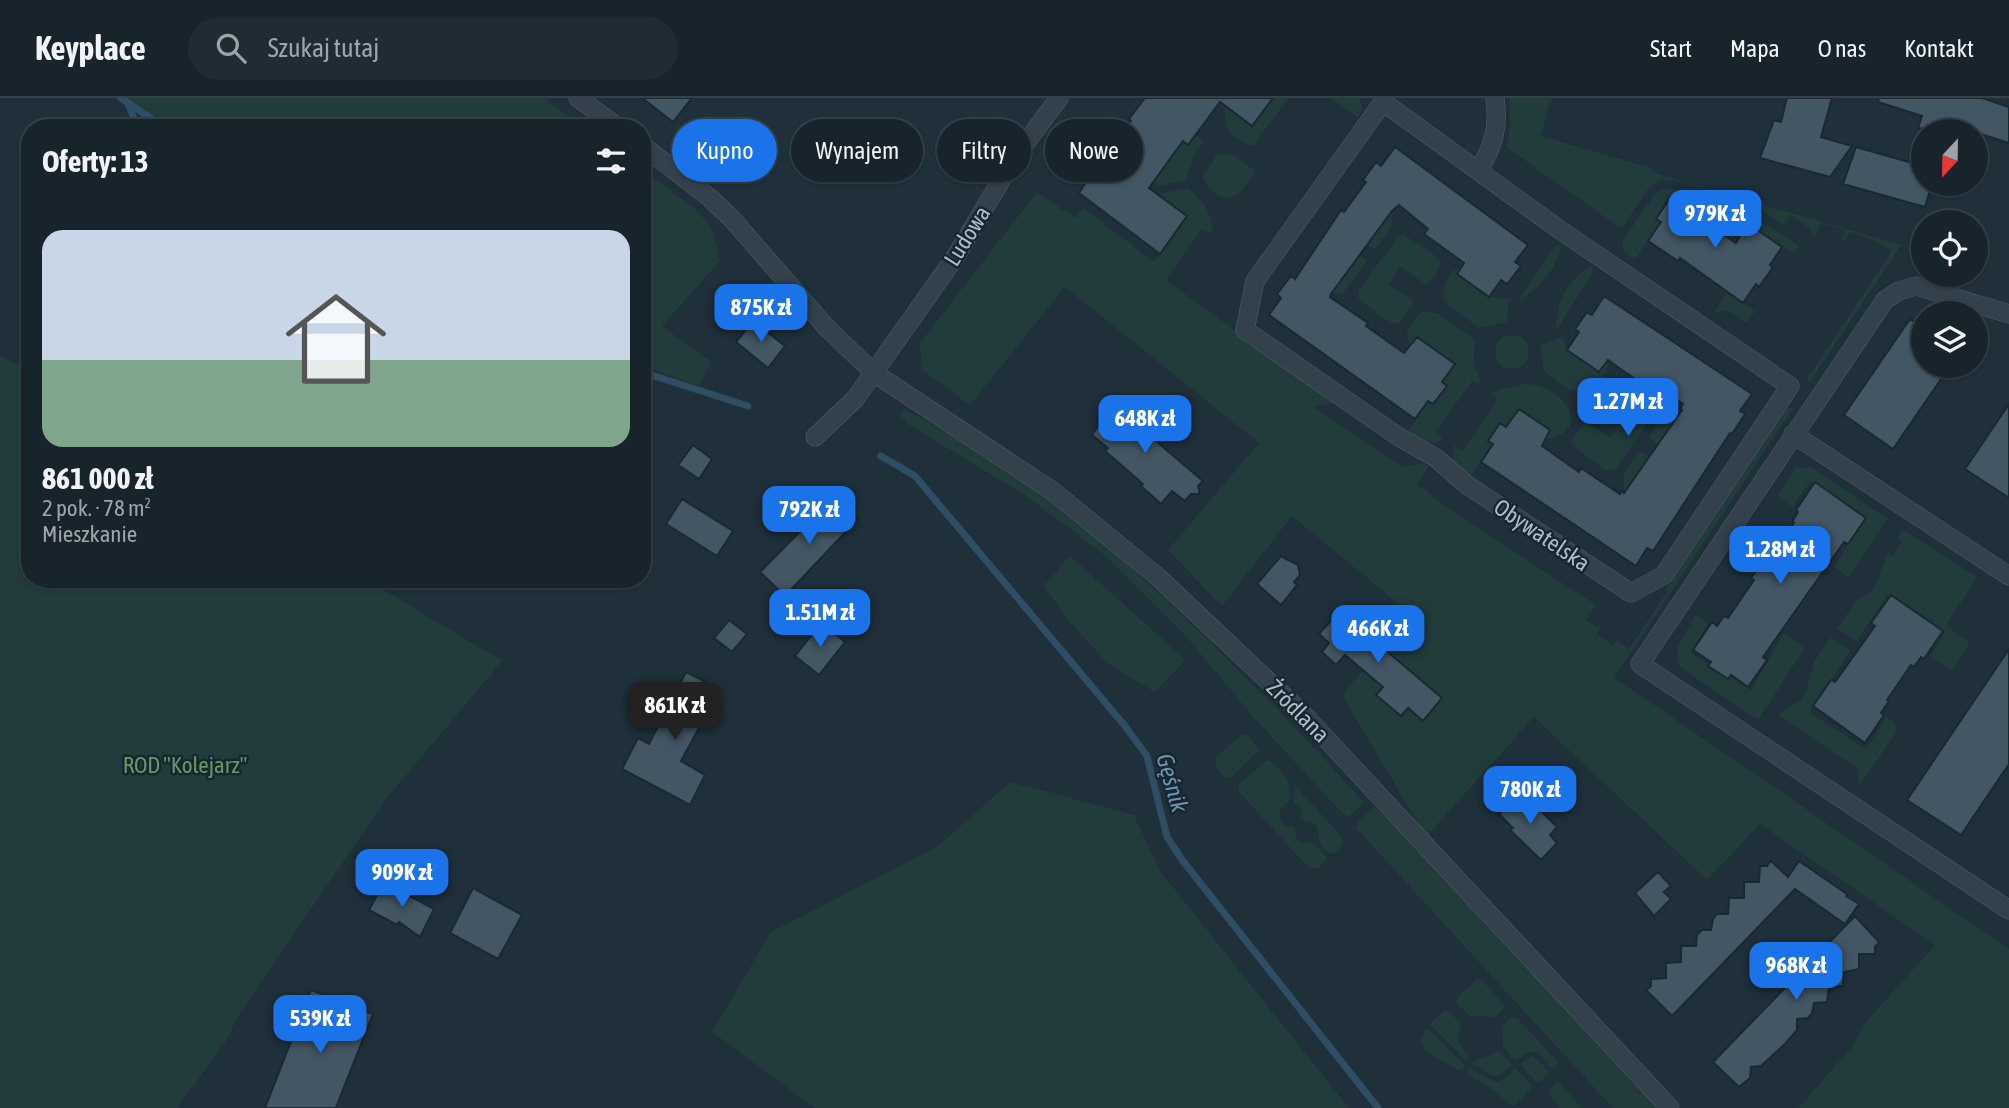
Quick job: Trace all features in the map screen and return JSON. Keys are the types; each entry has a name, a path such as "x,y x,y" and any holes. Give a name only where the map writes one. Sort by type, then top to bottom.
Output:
{"street":[{"path":"578,98 606,119"},
{"name":"Ludowa","path":"874,373 956,256 1016,157 1059,98"},
{"path":"1478,171 1494,143 1498,119 1495,98"},
{"name":"Obywatelska","path":"1383,102 1478,171 1790,386 1664,575 1631,593 1489,499 1436,458 1399,437 1245,330 1255,281 1383,102"},
{"name":"Źródlana","path":"651,152 731,218 827,328 874,373 1054,492 1160,578 1304,715 1670,1108"},
{"path":"2009,314 1916,286 1899,291 1885,300 1640,664 2009,910"},
{"path":"815,437 855,399 874,373"},
{"path":"1793,435 2009,576"}],"green space":[{"path":"116,98 544,98 573,119 159,119"},
{"path":"1273,98 1288,98 1254,145 1251,146 1229,132 1224,105 1252,126"},
{"path":"1331,98 1360,98 1362,110 1358,118"},
{"path":"1509,98 1552,98 1540,136 1651,168 1651,172 1901,245 1810,382 1806,380 1892,251 1876,241 1850,232 1840,246 1845,230 1820,223 1815,238 1807,226 1791,215 1784,225 1744,200 1674,180 1661,180 1649,187 1623,226 1619,227 1506,147 1510,125"},
{"path":"1196,134 1204,141 1194,155 1186,180 1160,186 1153,182 1183,141 1188,145"},
{"path":"1216,156 1235,156 1255,171 1238,194 1227,198 1212,191 1203,176"},
{"path":"651,177 693,207 712,228 720,261 662,326 711,362 699,386 651,369"},
{"path":"1188,188 1205,206 1212,230 1208,234 1202,229 1166,280 1334,403 1314,407 1402,467 1423,463 1429,466 1417,484 1445,506 1596,605 1586,620 1600,629 1597,635 1613,645 1616,640 1629,649 1787,408 1793,408 1614,678 2009,949 2009,1108 1798,1108 1851,1048 1865,1023 1935,945 1760,824 1707,880 1534,717 1426,837 1342,695 1411,614 1292,516 1222,606 1168,550 1259,443 1065,287 970,405 922,370 920,343 1037,192 1075,218 1083,208 1154,262 1187,216 1159,194"},
{"path":"1663,189 1705,198 1707,203 1698,217 1671,199 1661,222 1635,259 1624,251 1622,242 1654,195"},
{"path":"1721,202 1739,207 1744,212 1731,235 1742,243 1737,250 1702,226 1716,204"},
{"path":"1392,211 1391,227 1375,249 1368,244"},
{"path":"1754,217 1799,246 1794,254 1753,227 1747,234 1743,231"},
{"path":"1403,234 1439,258 1441,266 1427,285 1401,267 1389,284 1414,302 1396,324 1359,300 1358,291"},
{"path":"1561,243 1552,270 1518,302 1551,251"},
{"path":"1360,255 1366,259 1365,264 1343,293 1331,294"},
{"path":"1465,264 1458,275 1489,297 1509,299 1507,322 1479,328 1445,302 1443,291 1448,279 1455,269"},
{"path":"1594,265 1590,278 1557,329 1558,309 1565,291 1578,276"},
{"path":"1727,293 1755,311 1747,323 1728,310 1714,313"},
{"path":"1424,311 1437,313 1474,339 1474,363 1480,383 1480,386 1472,381 1436,432 1443,438 1434,443 1425,442 1407,432 1428,401 1434,404 1447,386 1442,382 1455,364 1418,337 1409,348 1407,331"},
{"path":"1512,335 1524,340 1529,352 1524,364 1512,369 1500,364 1495,352 1500,340"},
{"path":"1562,337 1567,351 1599,372 1607,360 1608,367 1597,385 1589,391 1568,388 1544,370 1540,345"},
{"name":"ROD \"Kolejarz\"","path":"0,355 21,368 21,588 381,588 502,661 386,799 236,1019 229,1037 177,1108 0,1108"},
{"path":"1615,381 1621,382 1653,404 1654,413 1615,470 1606,471 1572,445 1572,440 1585,421 1610,438 1621,422 1596,405"},
{"path":"1525,384 1551,391 1561,399 1571,418 1569,427 1560,435 1544,440 1550,430 1518,409 1506,427 1499,424 1488,440 1493,444 1471,476 1453,461 1454,445 1462,451 1498,399 1491,394"},
{"path":"905,410 990,459 1031,487 1108,548 1235,667 1364,802 1349,817 1343,814 1255,719 1185,635 1101,552 1023,494 908,424 902,418 901,411"},
{"path":"1682,410 1659,445 1649,438 1666,416"},
{"path":"1642,452 1649,457 1624,493 1623,476 1638,453"},
{"path":"1811,467 1887,519 1849,578 1834,566 1866,518 1810,482 1792,507 1777,496 1795,468"},
{"path":"1903,530 1978,577 1946,625 1970,643 1952,670 1930,657 1945,633 1887,595 1857,641 1837,629 1855,602 1872,591 1888,552 1892,557 1902,542 1898,537"},
{"path":"1070,556 1186,660 1155,692 1107,663 1071,623 1043,586"},
{"path":"1696,615 1708,623 1691,653 1751,690 1784,633 1805,648 1758,720 1683,669 1677,662 1678,645"},
{"path":"1831,637 1850,651 1810,713 1866,749 1887,717 1895,723 1897,731 1859,787 1858,769 1779,716 1806,693 1814,662"},
{"path":"1241,735 1247,735 1259,750 1232,777 1226,778 1217,768 1215,758"},
{"path":"1267,760 1289,780 1289,800 1280,810 1280,819 1285,826 1294,827 1297,840 1314,843 1326,857 1326,861 1318,868 1310,868 1304,863 1239,792 1238,785"},
{"path":"1010,782 1134,815 1160,871 1349,1108 815,1108 712,1032 771,932 937,847"},
{"path":"1295,788 1342,837 1342,845 1334,854 1321,845 1315,824 1302,820 1301,810 1294,802"},
{"path":"1375,806 1472,905 1658,1108 1613,1108 1356,828 1358,822"},
{"path":"1477,979 1483,981 1504,1005 1503,1010 1495,1017 1470,1016 1457,1004 1457,997"},
{"path":"1444,1011 1460,1022 1458,1042 1468,1056 1467,1061 1430,1024"},
{"path":"1512,1017 1518,1019 1558,1062 1554,1070 1537,1052 1526,1053 1516,1061 1503,1046 1502,1027"},
{"path":"1426,1028 1465,1065 1462,1069 1458,1070 1426,1052 1421,1041"},
{"path":"1498,1051 1512,1065 1499,1076 1492,1076 1472,1063 1491,1055"},
{"path":"1533,1055 1550,1073 1540,1082 1535,1081 1520,1064"},
{"path":"1469,1068 1496,1082 1506,1078 1515,1068 1532,1088 1512,1106 1470,1076"},
{"path":"1557,1080 1582,1108 1560,1108 1549,1095"}],"building":[{"path":"642,98 692,98 672,121"},
{"path":"1145,98 1273,98 1252,126 1220,102 1188,145 1183,141 1149,188 1187,216 1160,254 1079,193 1086,182 1143,182 1143,119 1129,119"},
{"path":"1787,98 1832,98 1821,137 1852,146 1830,177 1760,158 1774,120 1781,122"},
{"path":"1879,98 1982,98 2009,107 2009,143 1988,136 1988,119 1921,119 1922,116 1878,102"},
{"path":"1395,147 1528,245 1515,262 1521,266 1507,284 1501,280 1489,297 1457,274 1464,263 1424,234 1428,229 1399,205 1331,294 1330,297 1368,323 1366,326 1404,353 1417,337 1455,364 1442,382 1447,386 1433,404 1428,401 1415,419 1269,315 1281,298 1277,294 1291,276 1295,279 1341,210 1344,212 1366,182 1363,180 1376,162 1381,166"},
{"path":"1856,147 1911,163 1911,196 1928,196 1925,207 1843,184"},
{"path":"1670,198 1736,243 1743,231 1747,234 1753,227 1782,247 1770,265 1773,267 1759,287 1756,284 1743,303 1680,258 1678,261 1648,241 1661,222 1656,219"},
{"path":"1604,296 1752,394 1740,411 1745,414 1732,434 1730,433 1653,551 1647,548 1636,566 1481,462 1493,444 1488,441 1500,423 1506,427 1519,409 1550,430 1542,446 1579,472 1581,468 1620,494 1622,491 1624,493 1682,410 1680,409 1683,404 1652,382 1648,388 1608,360 1599,372 1567,350 1579,332 1575,329 1587,312 1592,315"},
{"path":"1911,320 1911,378 1942,378 1893,449 1844,415"},
{"path":"753,321 785,346 768,368 736,342"},
{"path":"2009,404 2009,498 1965,469"},
{"path":"1137,407 1158,424 1149,435 1203,481 1198,486 1200,494 1191,494 1185,501 1172,491 1161,504 1141,486 1143,484 1105,451 1108,448 1092,435 1099,425 1097,416 1107,417 1114,408 1127,419"},
{"path":"693,445 712,459 699,479 678,465"},
{"path":"1815,482 1866,518 1848,544 1844,542 1763,657 1767,660 1748,687 1731,675 1728,679 1708,666 1711,662 1693,650 1712,622 1717,626 1724,616 1728,618 1754,580 1751,578 1766,558 1768,560 1794,523 1792,522 1798,512 1796,510"},
{"path":"834,497 858,519 785,596 760,572"},
{"path":"682,499 733,531 717,556 666,524"},
{"path":"1281,556 1298,565 1300,575 1294,582 1297,585 1281,605 1257,584"},
{"path":"1891,595 1943,631 1924,659 1921,657 1914,667 1911,665 1887,700 1889,701 1881,713 1884,715 1865,743 1813,706 1831,680 1835,682 1875,626 1871,623"},
{"path":"1344,606 1387,644 1383,648 1442,698 1423,721 1408,708 1401,716 1376,695 1383,687 1345,655 1336,665 1322,652 1329,643 1319,634"},
{"path":"729,620 747,634 732,652 714,638"},
{"path":"821,623 845,642 819,675 795,656"},
{"path":"2009,649 2009,764 1961,835 1907,800"},
{"path":"686,672 720,689 681,761 705,775 690,805 622,769 638,738 649,744"},
{"path":"1519,794 1533,807 1535,805 1557,827 1550,835 1557,843 1541,860 1510,830 1513,828 1499,814"},
{"path":"1771,861 1788,877 1799,861 1859,904 1845,924 1795,889 1672,1016 1646,990 1651,986 1651,979 1666,978 1666,963 1681,962 1681,946 1696,946 1697,935 1702,930 1711,930 1717,914 1728,914 1729,898 1744,898 1744,882 1759,882 1760,866 1767,866"},
{"path":"1658,872 1671,886 1664,892 1671,899 1654,916 1635,893"},
{"path":"384,882 434,909 420,937 399,922 397,925 369,910"},
{"path":"473,888 522,915 498,959 450,933"},
{"path":"1855,916 1879,942 1875,947 1875,954 1859,954 1859,969 1844,972 1843,986 1829,987 1827,1002 1814,1003 1808,1018 1797,1019 1797,1030 1786,1043 1761,1066 1751,1067 1750,1078 1739,1087 1713,1062"},
{"path":"311,990 373,1014 336,1108 265,1108"}],"waterway":[{"name":"Gęśnik","path":"121,98 152,119"},
{"path":"128,104 134,119"},
{"name":"Gęśnik","path":"651,375 748,406"},
{"name":"Gęśnik","path":"881,456 915,476 1125,726 1147,756 1167,837 1183,861 1378,1108"}]}
